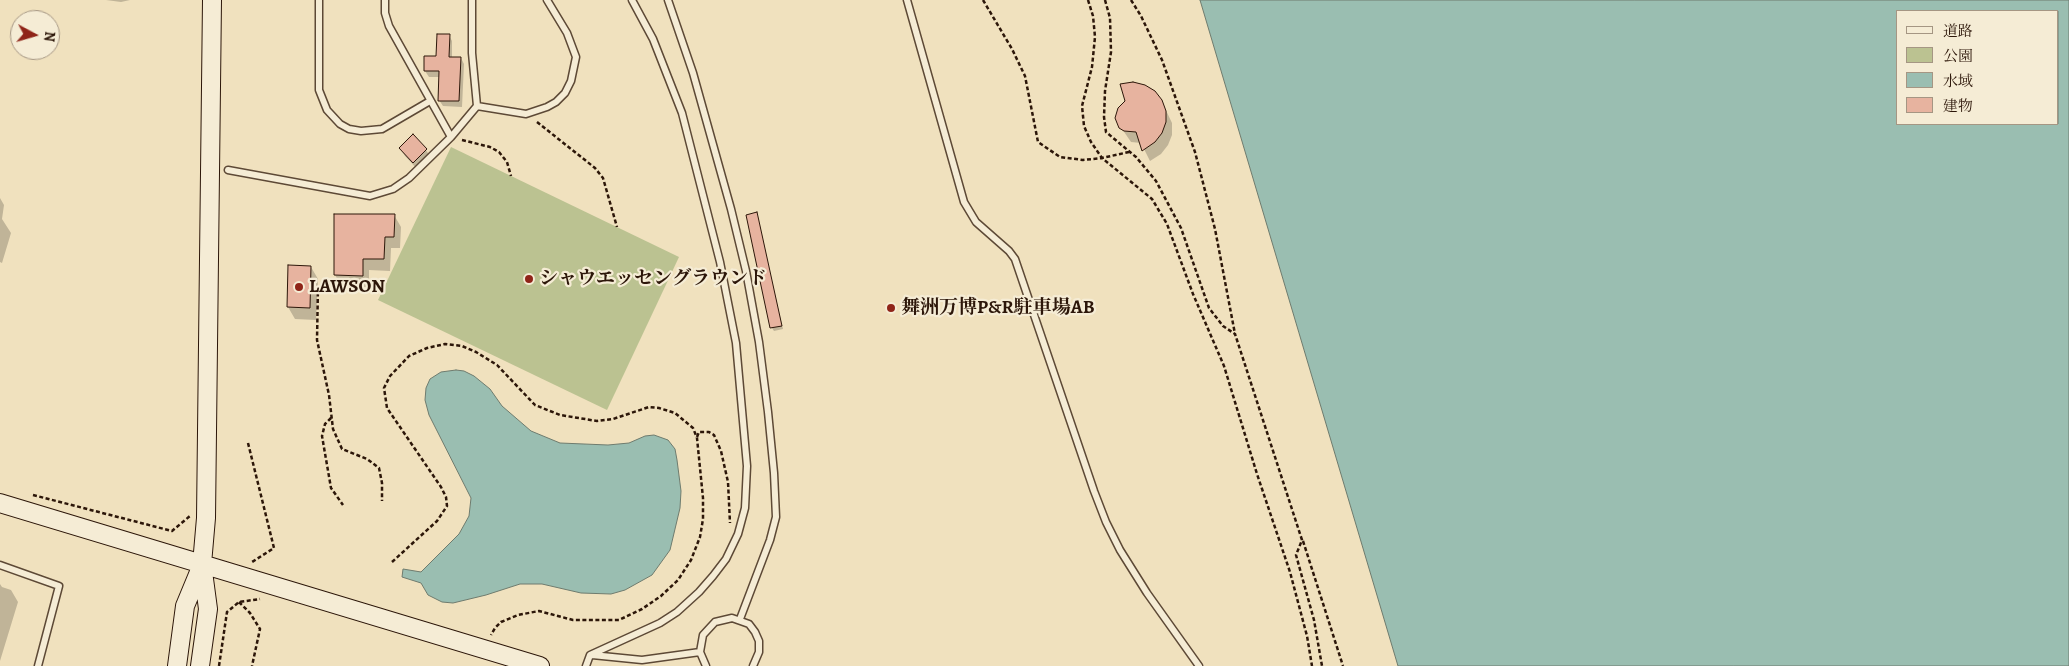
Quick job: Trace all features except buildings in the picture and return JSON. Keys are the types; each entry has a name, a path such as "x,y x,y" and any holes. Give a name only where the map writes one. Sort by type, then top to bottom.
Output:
{"street":[{"path":"200,666 208,609 202,564 206,518 212,0"},
{"path":"0,503 540,666"},
{"path":"177,666 185,606 202,564"}],"lane":[{"path":"318,0 319,90 327,110 340,124 349,129 361,131 382,129 430,101"},
{"path":"385,0 388,26 451,136"},
{"path":"228,170 370,196 393,189 409,178 451,136 477,106 472,53 472,0"},
{"path":"477,106 526,114 547,107 556,102 565,93 575,69 576,57 572,43 547,0"},
{"path":"586,666 590,655 660,624 677,612 713,576 726,559 738,534 745,508 747,466 744,413 735,334 720,262 682,112 653,39 632,0"},
{"path":"668,0 692,73 731,210 752,307 768,412 776,517 772,534 740,620"},
{"path":"907,0 964,202 976,222 1010,251 1015,259 1106,522 1120,550 1147,593 1199,666"},
{"path":"0,566 59,586 38,666"},
{"path":"706,666 700,652 702,634 708,627 722,618 740,620 749,624 755,632 759,642 759,652 753,666"},
{"path":"590,655 642,660 700,652"}],"path":[{"path":"983,0 1012,49 1025,76 1038,142 1060,157 1083,160 1129,152"},
{"path":"1088,0 1093,16 1095,37 1092,67 1082,106 1084,126 1091,142 1102,158 1152,199 1167,224 1193,294 1224,366 1257,474 1290,572 1307,636 1312,666"},
{"path":"1105,0 1110,18 1111,52 1105,91 1104,118 1106,132 1129,152 1156,181 1181,228 1209,308 1223,326 1235,334"},
{"path":"1132,0 1162,60 1195,152 1215,229 1235,334 1343,666"},
{"path":"526,114 595,168 603,178 617,227"},
{"path":"451,136 490,147 499,152 507,162 511,176"},
{"path":"318,286 317,340 329,394 333,429 342,449 367,459 379,468 382,483 382,501"},
{"path":"392,562 437,521 447,506 446,497 441,487 387,408 384,388 390,376 409,356 427,348 445,344 462,346 476,352 496,365 535,405 560,415 597,421 613,419 649,407 659,408 675,414 693,428 697,438 703,498 703,519 700,537 691,560 678,580 662,596 642,609 619,620 574,620 539,611 518,615 501,622 490,637"},
{"path":"331,418 325,424 322,436 332,488 343,505"},
{"path":"697,438 699,432 709,432 714,435 721,451 728,482 729,522 733,530 738,534"},
{"path":"248,443 274,548 252,562"},
{"path":"29,494 172,531 189,518 191,509"},
{"path":"1302,540 1296,555 1314,620 1322,666"},
{"path":"219,666 227,612 239,602 250,613 260,629 252,666"}],"green space":[{"name":"シャウエッセングラウンド","path":"451,147 679,257 607,410 378,300"}],"water":[{"path":"1200,0 2069,0 2069,666 1398,666"},
{"path":"464,371 474,376 490,389 502,406 531,431 560,443 608,445 629,443 645,436 654,435 668,440 675,449 677,460 681,491 680,508 670,550 652,575 625,590 611,594 581,593 542,584 520,584 453,603 442,602 428,595 421,583 402,577 403,569 421,572 459,534 469,516 471,498 429,415 425,400 426,388 430,379 441,372"}],"place":[{"name":"シャウエッセングラウンド","path":"529,279"},
{"name":"LAWSON","path":"299,287"},
{"name":"舞洲万博P&R駐車場AB","path":"891,308"}]}
